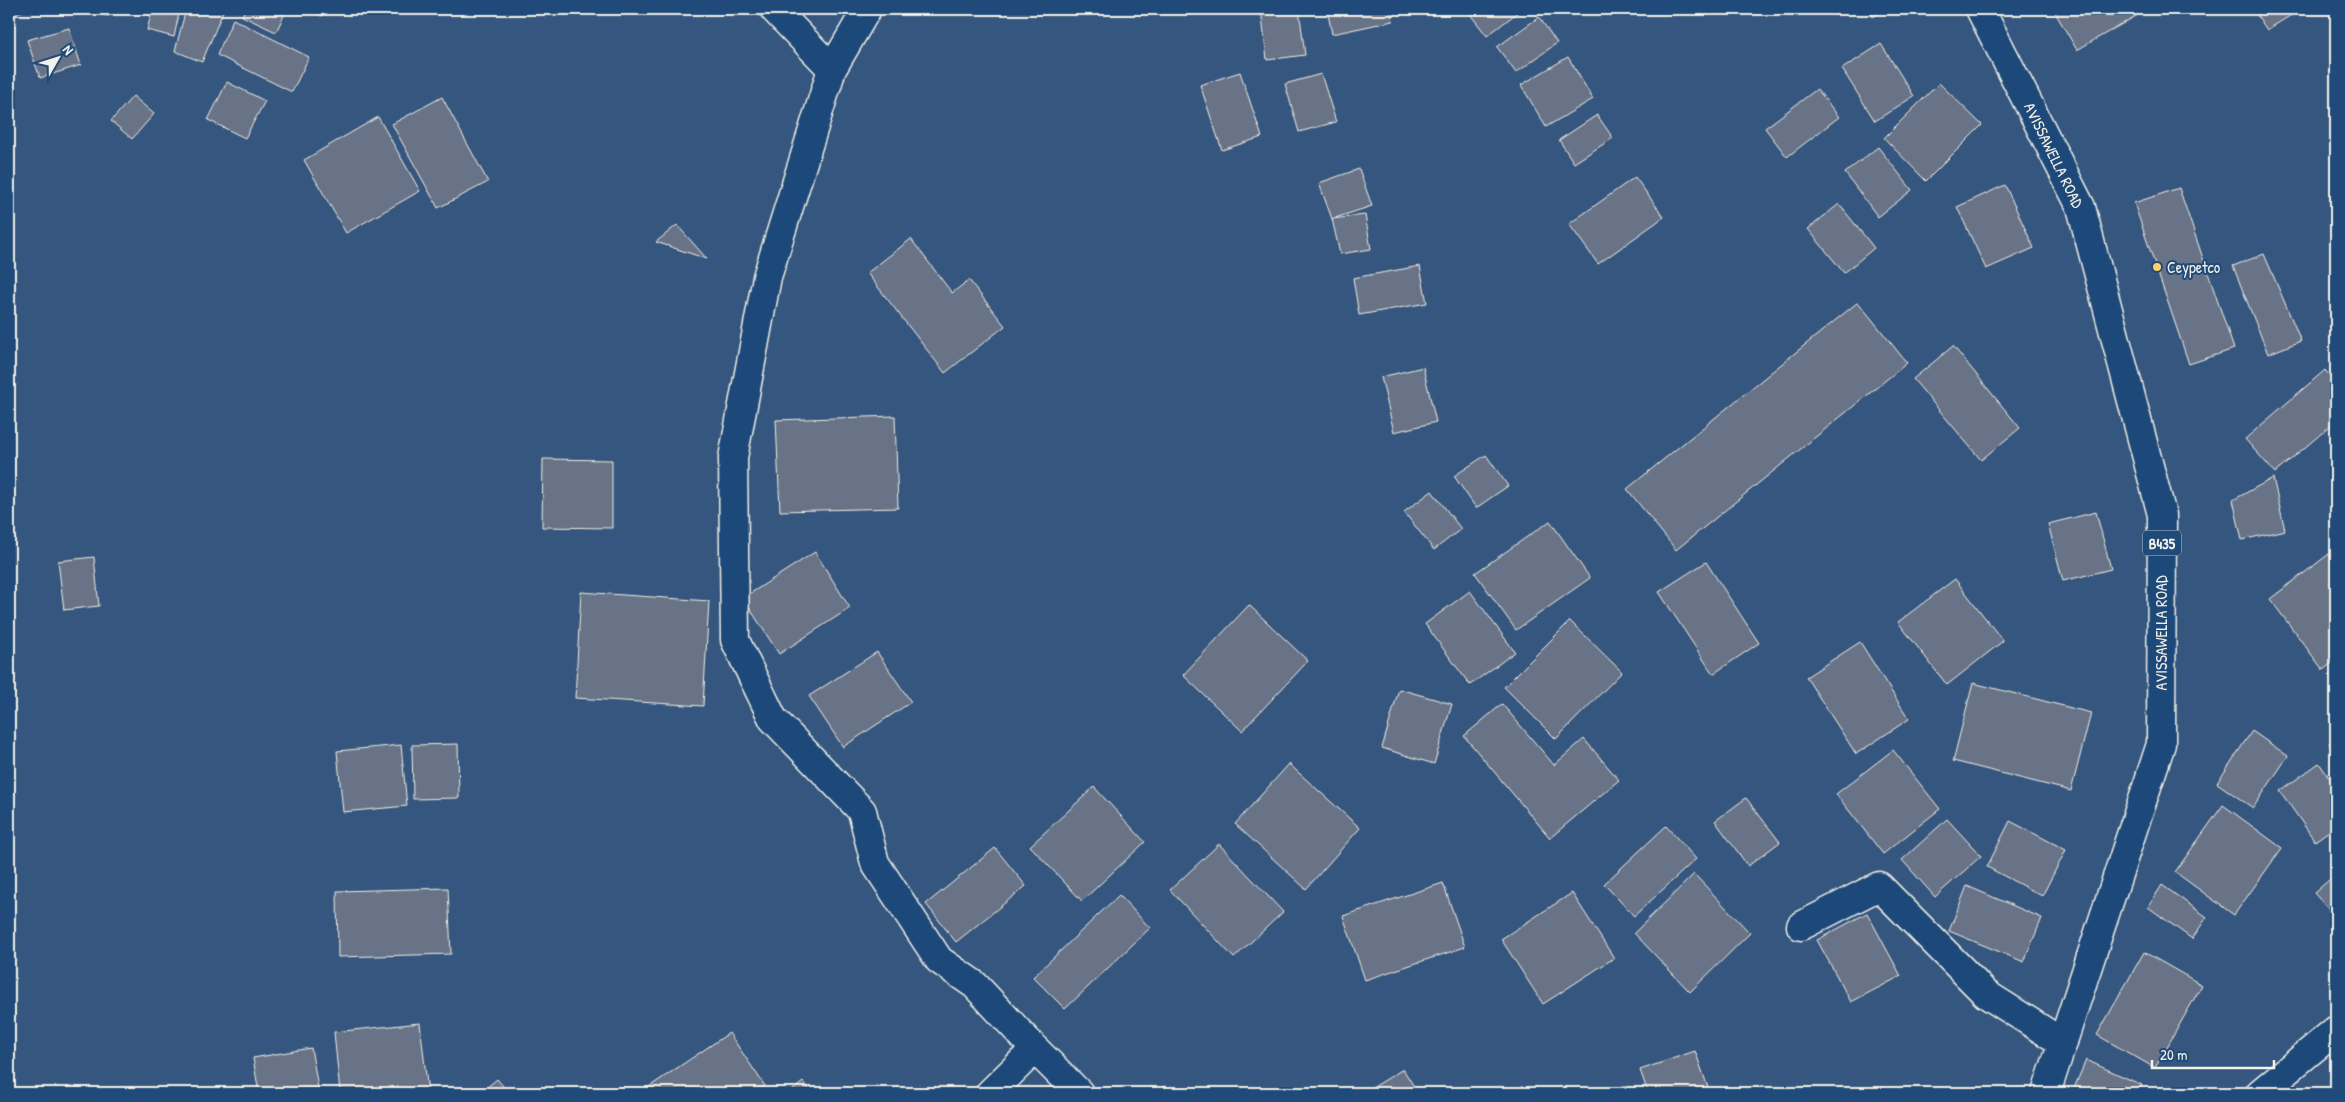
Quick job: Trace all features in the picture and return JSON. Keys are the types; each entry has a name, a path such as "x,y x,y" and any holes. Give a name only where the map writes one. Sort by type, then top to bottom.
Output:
{"street":[{"path":"774,9 832,70"},
{"path":"867,9 832,70 766,277 733,458 735,640 773,719 862,811 875,863 939,960 975,986 1079,1093"},
{"name":"AVISSAWELLA ROAD","path":"1980,9 2081,206 2162,515 2161,744 2046,1093"},
{"path":"1800,926 1879,886 1986,994 2063,1043"},
{"path":"2260,1093 2336,1030"},
{"path":"990,1093 1035,1049"}],"building":[{"path":"9,9 23,9 23,11 9,15"},
{"path":"67,9 110,9 109,16"},
{"path":"136,9 180,9 174,37 147,30 151,15 136,11"},
{"path":"186,9 224,9 202,62 175,51"},
{"path":"245,9 287,9 276,32 242,16"},
{"path":"307,9 325,9 322,16"},
{"path":"1261,9 1299,9 1305,55 1267,60"},
{"path":"1327,9 1390,9 1393,21 1332,34"},
{"path":"1466,9 1522,9 1487,36"},
{"path":"1868,9 1886,9 1873,17"},
{"path":"2053,9 2148,9 2077,50"},
{"path":"2253,9 2301,9 2267,30"},
{"path":"1539,17 1557,43 1516,73 1497,47"},
{"path":"233,19 309,57 292,92 217,55"},
{"path":"69,28 81,65 40,78 27,40"},
{"path":"1881,44 1914,96 1875,121 1842,69"},
{"path":"1568,57 1593,99 1546,127 1521,85"},
{"path":"1240,72 1262,137 1222,150 1200,85"},
{"path":"1321,74 1336,122 1299,132 1285,84"},
{"path":"227,82 265,101 245,138 208,120"},
{"path":"1939,83 1982,125 1926,181 1884,138"},
{"path":"1817,89 1839,117 1787,157 1765,128"},
{"path":"133,96 154,114 132,139 111,121"},
{"path":"442,97 488,182 438,208 392,124"},
{"path":"1597,115 1613,138 1574,163 1559,140"},
{"path":"378,117 420,191 346,233 304,160"},
{"path":"1878,147 1912,190 1878,217 1845,173"},
{"path":"1359,169 1372,206 1332,219 1319,183"},
{"path":"1635,177 1664,217 1598,264 1569,224"},
{"path":"2005,185 2034,248 1986,269 1957,207"},
{"path":"2179,188 2234,349 2189,364 2134,203"},
{"path":"1839,204 1874,248 1844,273 1808,229"},
{"path":"1365,215 1371,249 1340,254 1332,219"},
{"path":"677,225 707,259 656,242"},
{"path":"911,239 952,293 969,280 1005,326 945,373 867,273"},
{"path":"2264,254 2301,341 2268,354 2233,266"},
{"path":"1420,266 1427,303 1359,315 1353,278"},
{"path":"1858,302 1907,363 1676,550 1627,489"},
{"path":"1953,346 2020,428 1981,460 1913,379"},
{"path":"1423,367 1436,422 1394,432 1381,377"},
{"path":"2325,370 2336,384 2336,421 2275,473 2245,439"},
{"path":"895,416 898,508 780,511 776,420"},
{"path":"1486,455 1508,486 1476,508 1454,476"},
{"path":"543,459 612,460 612,528 542,527"},
{"path":"2273,478 2285,530 2242,540 2233,500"},
{"path":"1432,491 1461,529 1434,550 1404,512"},
{"path":"2096,512 2111,569 2063,581 2048,524"},
{"path":"1550,521 1590,578 1516,630 1475,573"},
{"path":"815,552 850,608 779,654 743,598"},
{"path":"2329,554 2336,565 2336,660 2323,670 2270,599"},
{"path":"94,557 99,606 64,610 58,561"},
{"path":"1706,562 1759,643 1713,674 1659,592"},
{"path":"1955,579 2003,641 1947,685 1898,622"},
{"path":"1470,591 1515,652 1470,685 1425,624"},
{"path":"581,592 709,601 703,706 575,698"},
{"path":"1249,605 1308,661 1242,731 1183,675"},
{"path":"1570,621 1622,672 1556,739 1504,687"},
{"path":"1860,642 1909,719 1856,754 1806,677"},
{"path":"877,652 911,702 843,747 809,696"},
{"path":"1973,683 2091,713 2071,791 1953,761"},
{"path":"1399,689 1452,704 1434,764 1382,748"},
{"path":"1502,704 1554,765 1584,739 1619,780 1550,838 1464,736"},
{"path":"2252,731 2288,756 2253,808 2217,783"},
{"path":"2336,739 2336,756 2329,743"},
{"path":"458,744 459,798 413,799 412,745"},
{"path":"401,745 407,806 343,812 337,751"},
{"path":"1893,750 1940,809 1883,854 1836,794"},
{"path":"2319,763 2336,787 2336,826 2315,841 2280,791"},
{"path":"1289,764 1360,828 1306,889 1235,824"},
{"path":"1094,787 1145,842 1082,901 1030,846"},
{"path":"1746,798 1780,842 1748,866 1715,821"},
{"path":"2223,805 2282,848 2234,915 2175,872"},
{"path":"1947,819 1981,856 1935,897 1902,860"},
{"path":"2010,821 2066,850 2042,896 1987,867"},
{"path":"1666,826 1696,859 1634,916 1604,884"},
{"path":"1219,844 1283,912 1234,958 1170,890"},
{"path":"995,848 1026,886 956,942 926,904"},
{"path":"1694,874 1750,933 1690,992 1634,933"},
{"path":"2336,874 2336,918 2314,893"},
{"path":"1443,883 1465,947 1365,980 1343,916"},
{"path":"2162,885 2207,917 2192,939 2148,907"},
{"path":"1967,886 2042,918 2024,962 1949,931"},
{"path":"448,888 451,954 338,957 337,891"},
{"path":"1572,893 1614,958 1543,1004 1501,939"},
{"path":"1119,895 1150,928 1065,1009 1033,977"},
{"path":"1867,913 1901,976 1851,1002 1817,940"},
{"path":"2144,952 2202,985 2155,1068 2097,1035"},
{"path":"420,1023 428,1093 340,1093 334,1032"},
{"path":"729,1033 765,1086 754,1093 640,1093"},
{"path":"311,1048 319,1093 259,1093 253,1058"},
{"path":"1695,1051 1710,1093 1648,1093 1640,1070"},
{"path":"2086,1060 2142,1085 2138,1093 2072,1093"},
{"path":"1403,1069 1418,1093 1364,1093"},
{"path":"497,1079 509,1093 480,1093"},
{"path":"803,1082 812,1093 789,1093"},
{"path":"1165,1086 1169,1093 1151,1093"}],"place":[{"name":"Ceypetco","path":"2157,267"}]}
